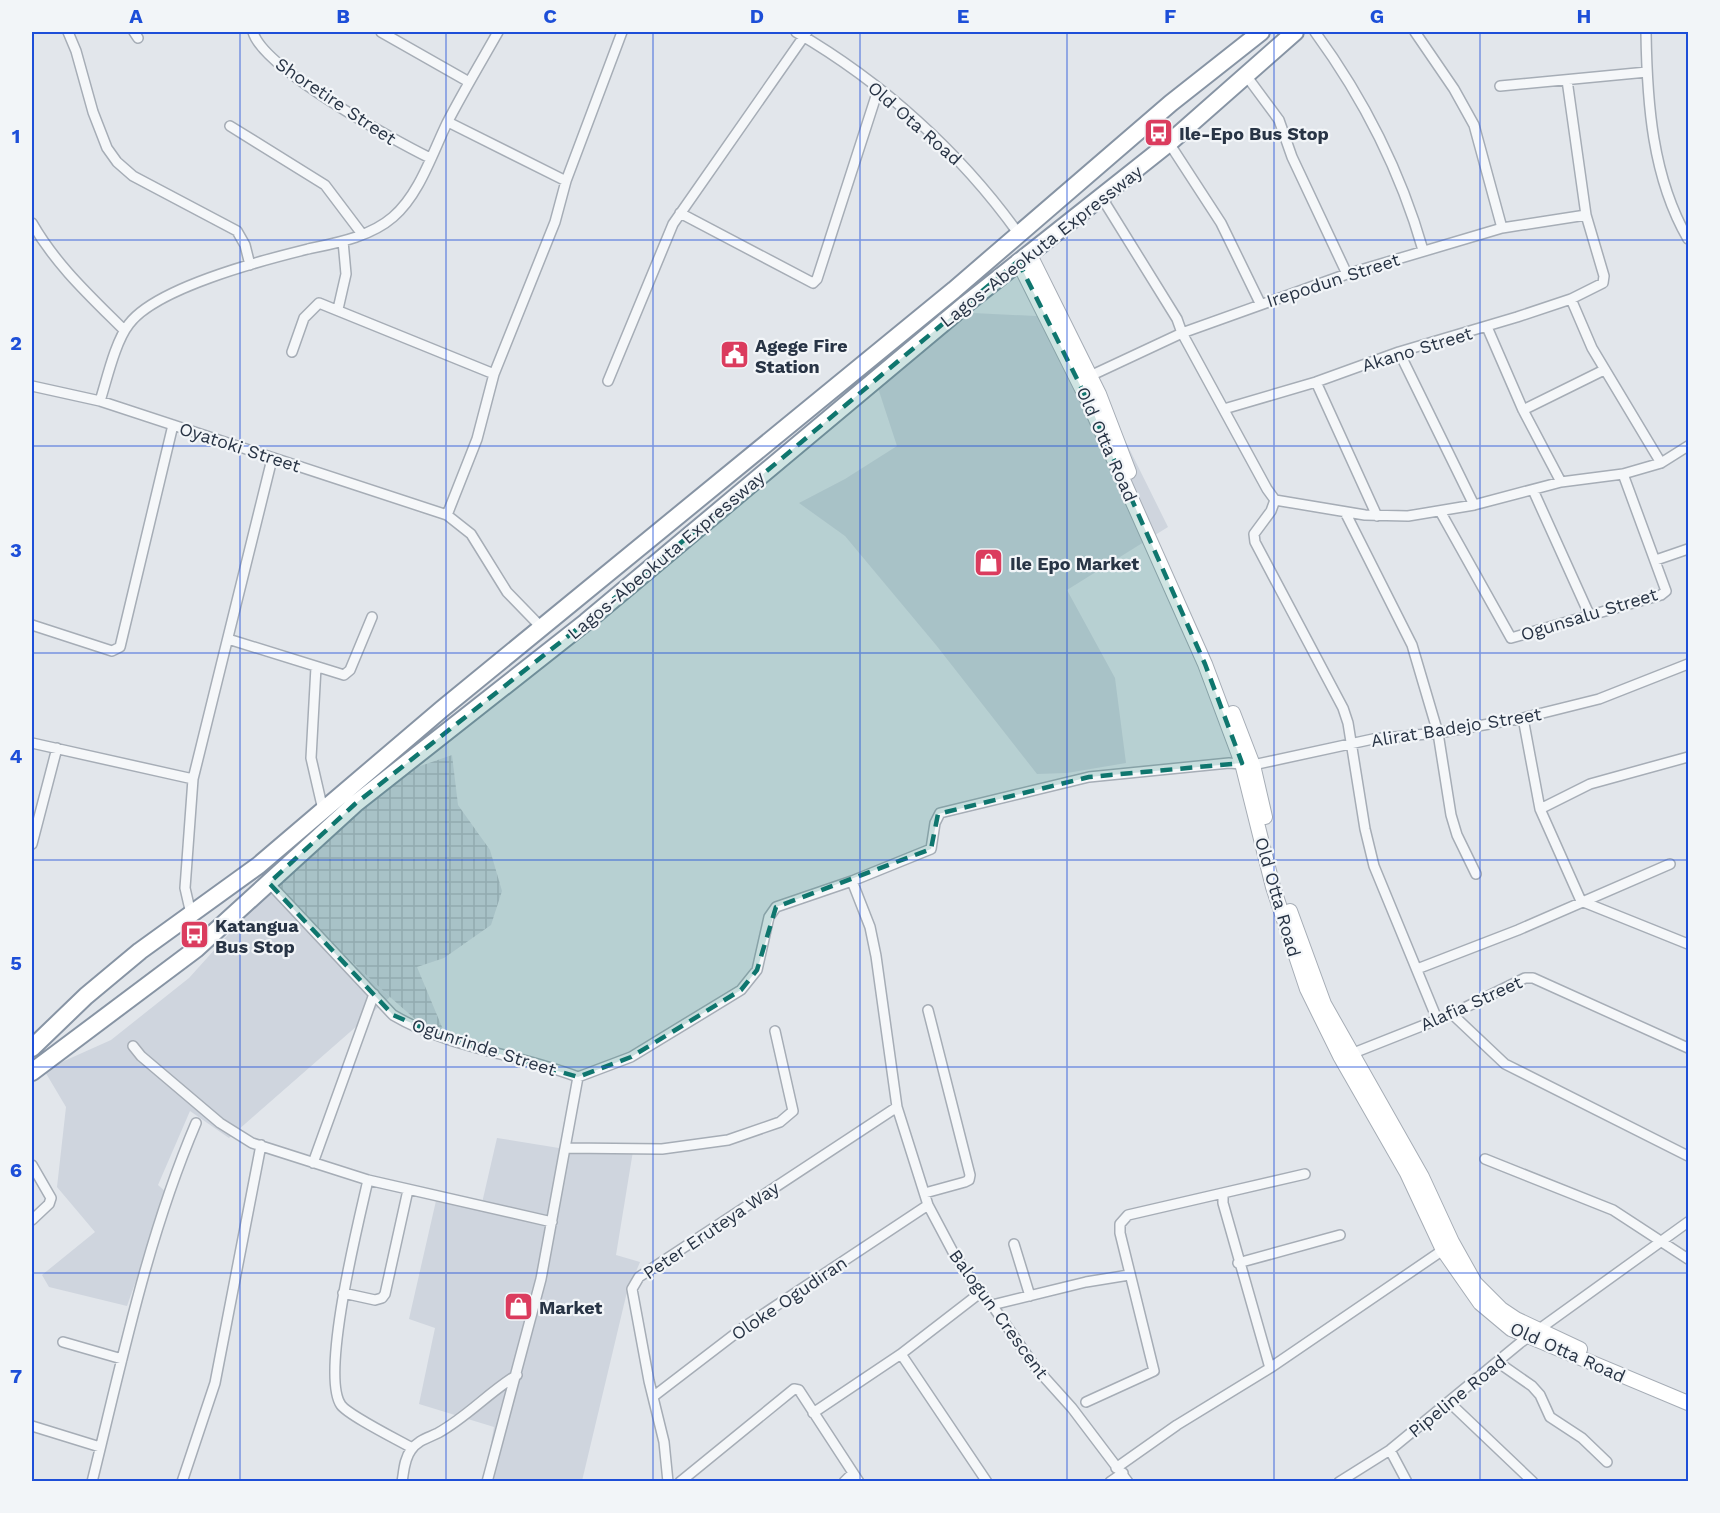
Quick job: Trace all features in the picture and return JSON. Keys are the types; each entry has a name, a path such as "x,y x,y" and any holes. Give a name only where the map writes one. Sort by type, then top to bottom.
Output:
{"highway":[{"name":"Lagos-Abeokuta Expressway","path":"32,1048 86,996 140,951 259,865 542,628 954,290 1018,232 1171,103 1261,32"},
{"name":"Lagos-Abeokuta Expressway","path":"32,1072 196,949 355,804 586,622 1024,257 1102,198 1169,143 1295,32"}],"main road":[{"path":"1024,257 1090,376 1138,495 1214,662 1247,764"},
{"name":"Old Otta Road","path":"1024,257 1205,664 1247,764 1285,895 1305,957 1324,1004 1422,1177 1452,1242 1475,1283 1501,1309 1534,1334 1689,1403"},
{"name":"Old Otta Road","path":"1247,764 1273,887 1302,979 1340,1056 1407,1173 1443,1250 1480,1304 1498,1320 1689,1394"}],"street":[{"path":"68,32 76,51 93,112 111,155 133,176 177,197 237,231 245,245 250,265"},
{"name":"Shoretire Street","path":"253,32 256,42 264,51 287,70 374,129 430,158"},
{"path":"381,32 469,82"},
{"path":"100,401 124,330 136,316 178,292 219,274 343,241 362,234 394,216 412,194 469,82 498,32"},
{"path":"542,628 507,592 471,534 447,515 477,440 494,374 540,263 566,181 622,32"},
{"path":"1315,32 1347,78 1392,160 1423,250"},
{"path":"1415,32 1454,89 1474,125 1502,228"},
{"path":"1646,32 1653,133 1663,178 1681,226 1689,239"},
{"path":"608,381 667,236 680,213 802,33"},
{"name":"Old Ota Road","path":"802,33 878,90 947,148 982,185 1018,232"},
{"path":"1500,86 1647,72"},
{"path":"1245,74 1279,120 1292,157 1347,274"},
{"path":"1567,80 1586,215"},
{"path":"680,213 813,283 817,279 878,90"},
{"path":"448,122 566,181"},
{"path":"230,126 326,185 362,234"},
{"path":"1169,143 1221,223 1260,303"},
{"path":"1102,198 1156,282 1275,500 1377,516 1408,516 1474,505 1561,482 1623,474 1661,463 1689,446"},
{"name":"Irepodun Street","path":"1090,376 1182,333 1260,303 1347,274 1502,228 1586,215"},
{"name":"Akano Street","path":"1224,409 1317,382 1399,351 1487,327 1571,299 1603,283 1604,279 1586,215"},
{"path":"32,223 66,273 124,330"},
{"path":"338,309 346,274 343,241"},
{"path":"1571,299 1604,370 1661,463"},
{"path":"292,352 304,318 319,303 338,309 385,332 494,374"},
{"path":"1487,327 1523,410 1561,482"},
{"path":"1399,351 1474,505"},
{"path":"1523,410 1604,370"},
{"path":"1317,382 1377,516"},
{"name":"Oyatoki Street","path":"32,386 100,401 447,515"},
{"path":"32,625 112,651 120,647 173,425"},
{"path":"191,914 185,888 194,779 272,459"},
{"path":"1623,474 1656,560 1689,549"},
{"path":"1533,490 1589,614"},
{"path":"1275,500 1271,511 1254,534 1255,542 1330,678 1348,723 1374,866 1437,1019"},
{"name":"Ogunsalu Street","path":"1440,511 1511,638 1661,595 1665,591 1656,560"},
{"path":"1345,512 1410,639 1438,733 1450,815 1456,835 1476,874"},
{"path":"228,639 316,667 347,674 372,617"},
{"name":"Alirat Badejo Street","path":"852,881 931,849 935,823 940,813 1089,777 1247,764 1373,739 1438,733 1524,718 1592,701 1689,664"},
{"path":"316,667 311,758 323,810"},
{"path":"1524,718 1540,809 1581,901 1689,944"},
{"path":"32,743 194,779"},
{"path":"32,844 57,748"},
{"path":"1540,809 1612,777 1689,757"},
{"path":"1417,969 1518,930 1670,864"},
{"path":"488,1482 517,1375 552,1222 578,1077 631,1058 741,990 757,970 769,917 776,908 852,881"},
{"name":"Balogun Crescent","path":"852,881 870,927 876,956 897,1107 928,1205 954,1254 980,1293 992,1305 1036,1368 1072,1408 1122,1474"},
{"name":"Ogunrinde Street","path":"269,883 393,1015 411,1026 578,1077"},
{"name":"Alafia Street","path":"1351,1054 1452,1014 1516,980 1533,978 1689,1048"},
{"path":"313,1163 374,994"},
{"path":"925,1193 965,1182 970,1175 928,1010"},
{"path":"1452,1014 1505,1064 1689,1156"},
{"path":"565,1148 635,1150 686,1147 728,1140 780,1122 790,1116 793,1110 775,1031"},
{"path":"134,1046 141,1056 220,1123 261,1145 368,1180 552,1222"},
{"name":"Peter Eruteya Way","path":"668,1482 664,1442 632,1289 639,1277 897,1107"},
{"path":"92,1482 146,1263 180,1161 196,1122"},
{"path":"182,1482 215,1383 261,1145"},
{"path":"1485,1159 1613,1210 1689,1259"},
{"path":"32,1165 51,1198 49,1204 32,1220"},
{"path":"1086,1402 1154,1371 1120,1233 1123,1218 1305,1173"},
{"path":"368,1180 343,1293 334,1387 342,1407 412,1448"},
{"path":"343,1293 375,1300 382,1298 385,1294 408,1190"},
{"path":"1223,1193 1223,1203 1238,1263 1270,1368"},
{"name":"Oloke Ogudiran","path":"654,1396 744,1327 928,1205"},
{"name":"Pipeline Road","path":"1339,1482 1390,1450 1534,1334 1660,1240 1689,1222"},
{"path":"1238,1263 1340,1235"},
{"path":"1014,1244 1030,1296"},
{"path":"1110,1482 1177,1425 1270,1368 1443,1250"},
{"path":"992,1305 1129,1275"},
{"path":"813,1413 901,1354 980,1293"},
{"path":"63,1342 122,1359"},
{"path":"901,1354 987,1482"},
{"path":"1498,1363 1532,1386 1540,1395 1550,1417 1582,1438 1607,1462"},
{"path":"402,1482 407,1457 412,1448 465,1415 495,1388 517,1375"},
{"path":"680,1482 789,1392 799,1390 856,1478 844,1482"},
{"path":"1450,1403 1533,1482"},
{"path":"32,1426 100,1447"},
{"path":"1390,1450 1407,1482"}],"highlighted area":[{"path":"1018,261 1087,399 1205,664 1242,763 1089,777 938,814 931,849 776,907 757,970 741,990 631,1057 578,1077 446,1038 393,1015 269,883 355,804 586,622"}],"shaded area":[{"name":"Ile Epo Market","path":"973,313 1057,317 1067,323 1168,527 1067,590 1115,678 1126,763 1067,773 1037,774 936,645 845,536 799,503 845,479 897,446 876,382"},
{"path":"452,755 458,805 490,850 502,891 491,925 444,958 417,967 447,1039 415,1019 273,889 409,770"},
{"path":"273,889 390,997 229,1138 190,1111 158,1185 167,1193 127,1306 49,1287 42,1275 95,1232 57,1187 66,1107 44,1070 111,1040 189,978 253,907"},
{"name":"Market","path":"497,1138 565,1149 633,1151 616,1255 640,1262 626,1296 582,1481 484,1481 494,1427 419,1404 435,1328 409,1319 438,1192 482,1203"}],"place":[{"name":"Ile-Epo Bus Stop","path":"1158,133"},
{"name":"Agege Fire Station","path":"734,355"},
{"name":"Ile Epo Market","path":"989,563"},
{"name":"Katangua Bus Stop","path":"194,935"},
{"name":"Market","path":"518,1307"}]}
